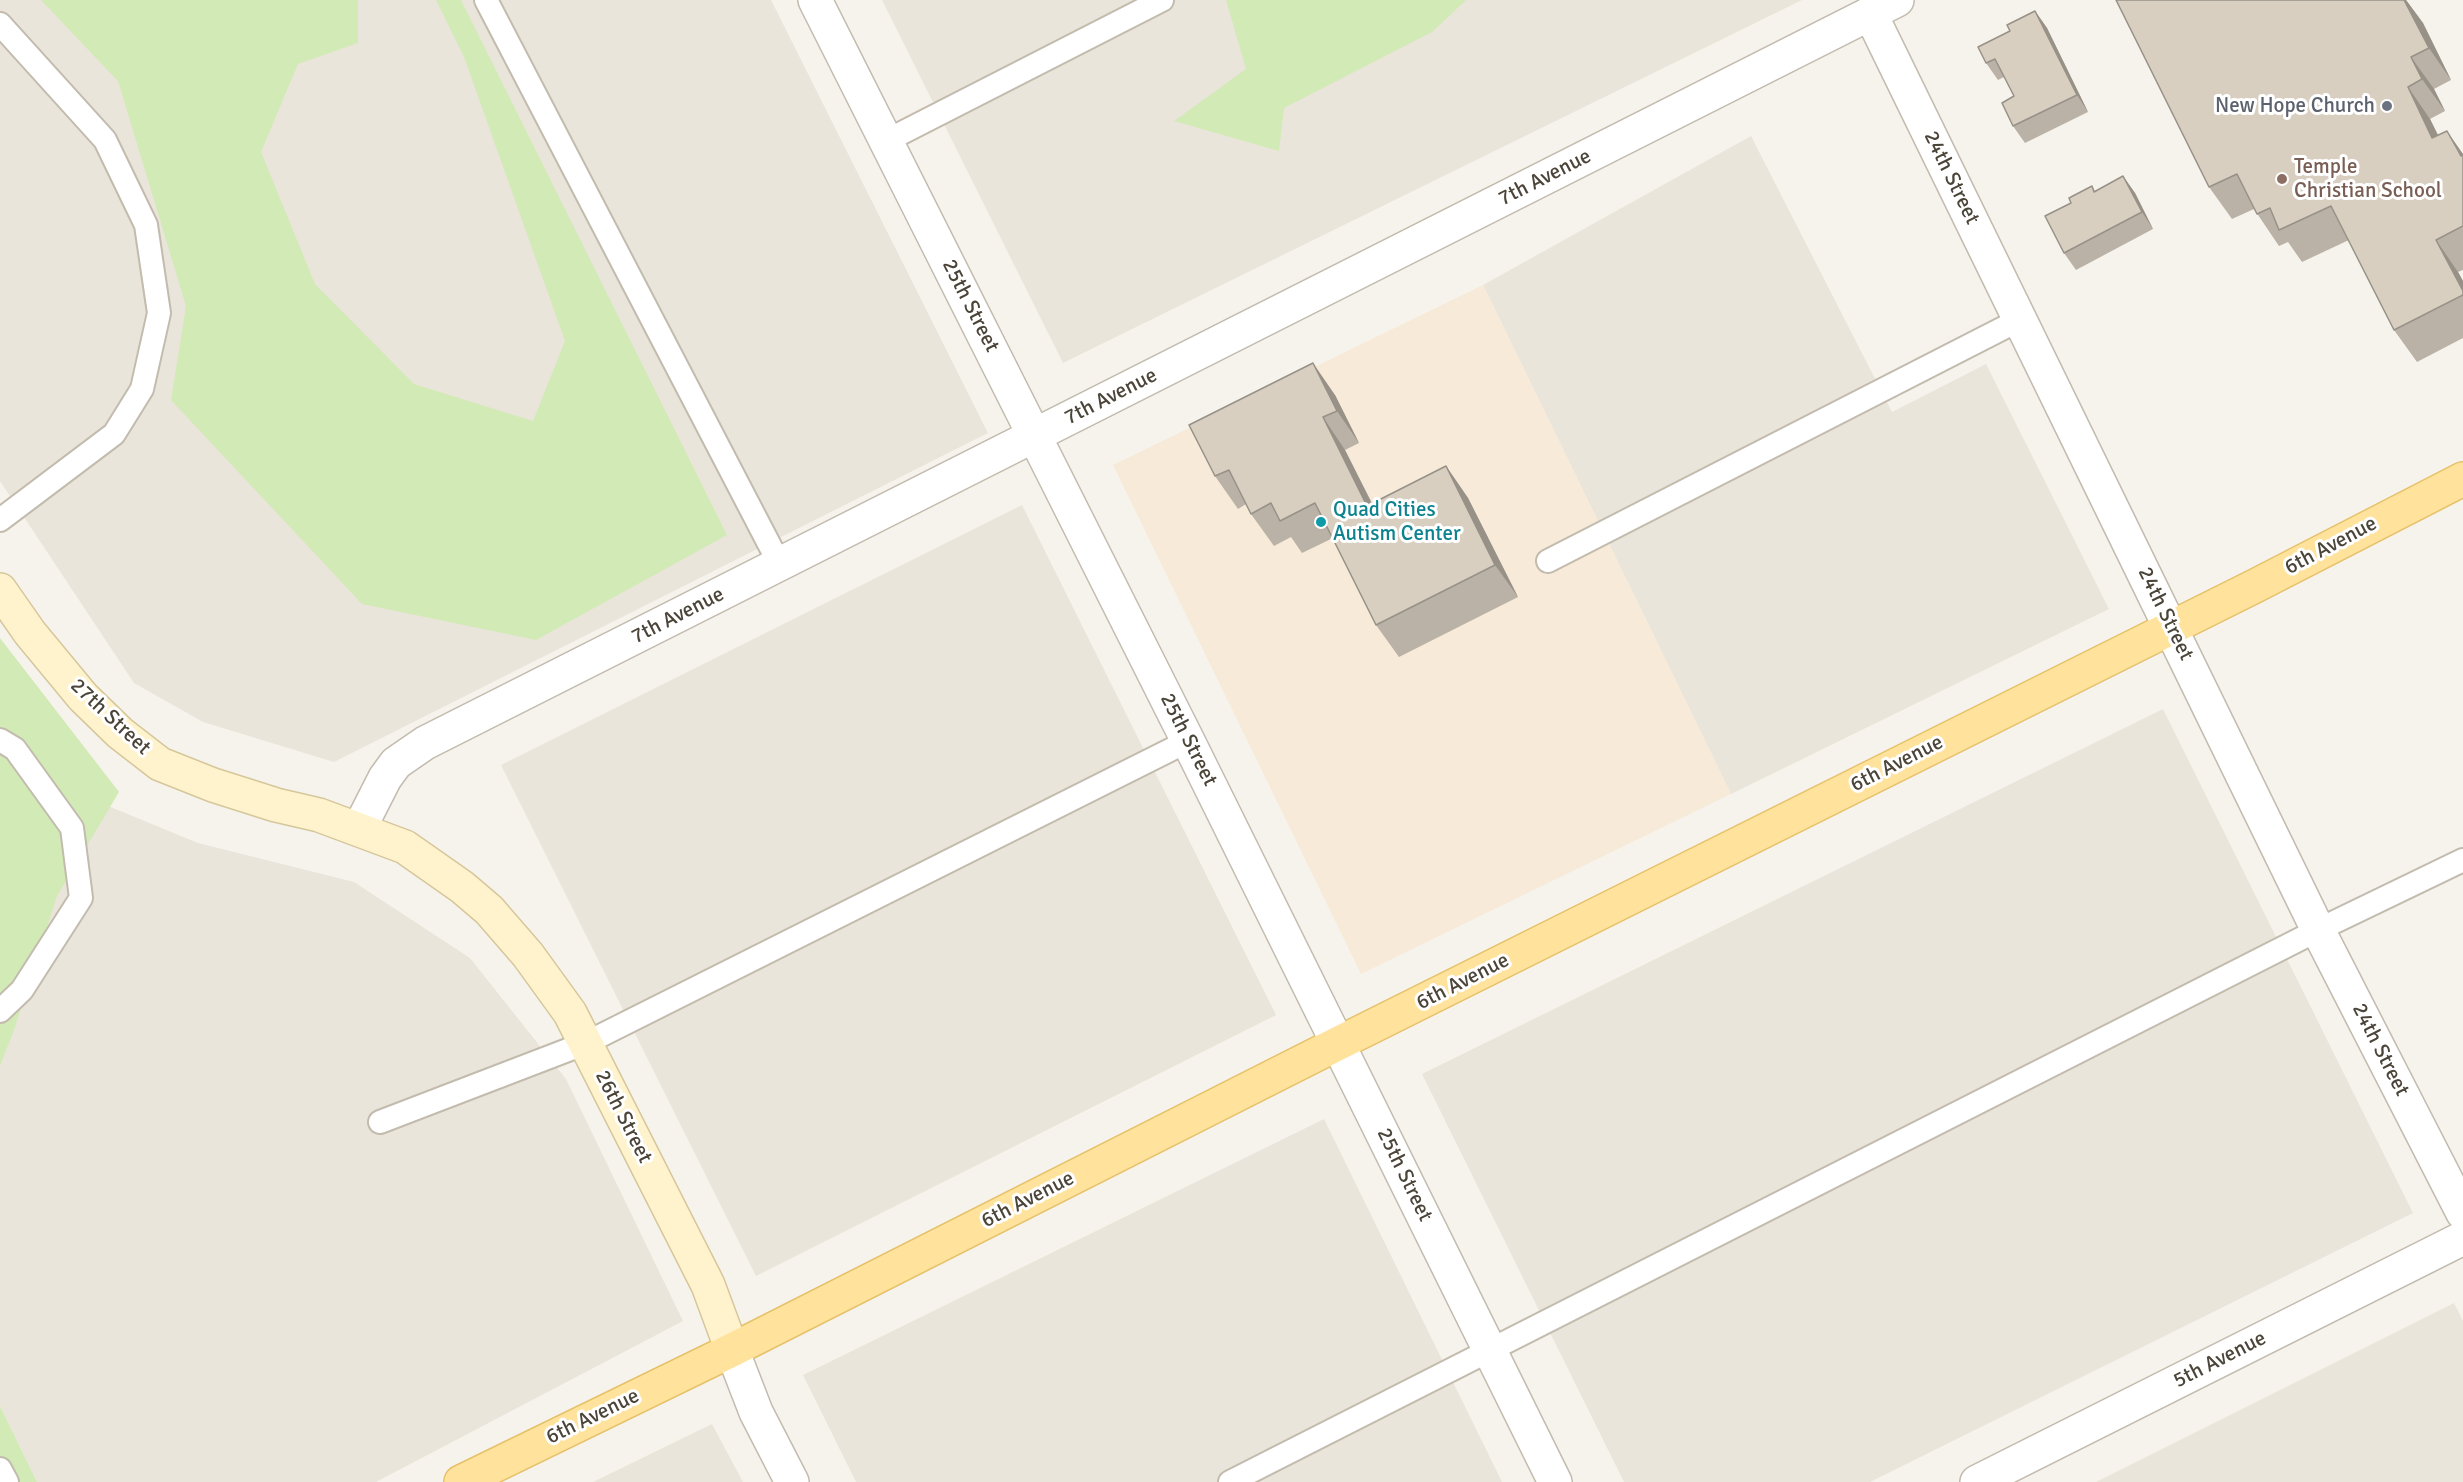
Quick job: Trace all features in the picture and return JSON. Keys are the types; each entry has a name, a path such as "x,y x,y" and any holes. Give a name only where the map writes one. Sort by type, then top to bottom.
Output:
{"main road":[{"name":"6th Avenue","path":"460,1482 732,1350 2463,479"}],"street":[{"name":"25th Street","path":"815,0 1036,435 1555,1482"},
{"name":"7th Avenue","path":"359,829 385,778 396,763 425,743 1884,6"},
{"name":"24th Street","path":"1884,6 2021,319 2318,930 2463,1213"},
{"path":"2380,520 2463,465"},
{"name":"27th Street","path":"0,590 30,633 83,697 120,733 160,764 213,785 276,805 319,815 359,829"},
{"name":"26th Street","path":"359,829 405,847 462,887 489,910 528,955 570,1013 708,1285 756,1412 792,1482"},
{"name":"5th Avenue","path":"1977,1482 2463,1238"}],"lane":[{"path":"486,0 780,565"},
{"path":"886,141 1162,0"},
{"path":"0,24 105,140 146,225 159,313 142,389 114,434 0,520"},
{"path":"1548,561 2021,319"},
{"path":"0,740 15,749 72,828 81,898 22,990 0,1011"},
{"path":"380,1122 586,1043 1188,741"},
{"path":"1230,1482 2318,930 2463,860"},
{"path":"0,1469 7,1482"}],"shaded area":[{"path":"0,0 771,0 988,433 334,762 203,722 134,683 0,481"},
{"path":"882,0 1802,0 1063,363"},
{"path":"1751,136 1892,412 1986,364 2109,609 1731,794 1483,285"},
{"path":"1483,285 1731,794 1361,974 1113,465"},
{"path":"1022,505 1276,1015 756,1276 501,765"},
{"path":"0,671 96,801 198,843 354,882 470,958 566,1079 683,1321 376,1482 37,1482 0,1406"},
{"path":"2163,709 2413,1213 1870,1482 1624,1482 1422,1074"},
{"path":"1324,1119 1502,1482 856,1482 803,1375"},
{"path":"2454,1303 2463,1321 2463,1482 2096,1482"},
{"path":"712,1424 743,1482 593,1482"}],"green space":[{"path":"41,0 358,0 358,43 298,64 261,152 315,284 414,384 533,421 565,341 464,57 436,0 461,0 727,535 536,640 362,604 171,400 186,306 118,81"},
{"path":"1226,0 1466,0 1432,32 1284,108 1279,151 1174,121 1246,69"},
{"path":"0,638 119,792 57,896 14,1030 0,1066"},
{"path":"0,1406 37,1482 0,1482"}],"building":[{"path":"2116,0 2404,0 2429,48 2411,57 2422,79 2408,87 2432,138 2447,131 2461,156 2463,155 2463,226 2436,240 2463,295 2394,330 2331,206 2279,230 2270,208 2257,214 2237,174 2209,187"},
{"path":"2035,11 2077,95 2013,126 2002,103 2014,96 1995,59 1986,63 1978,47 2010,31 2007,25"},
{"path":"2123,176 2142,212 2064,253 2045,216 2071,203 2069,198 2092,186 2094,192"},
{"name":"Quad Cities Autism Center","path":"1313,363 1337,411 1323,417 1367,506 1446,466 1495,565 1376,625 1315,503 1280,521 1271,503 1251,514 1229,470 1215,476 1189,425"}],"place":[{"name":"New Hope Church","path":"2387,106"},
{"name":"Temple Christian School","path":"2282,179"},
{"name":"Quad Cities Autism Center","path":"1321,522"}]}
